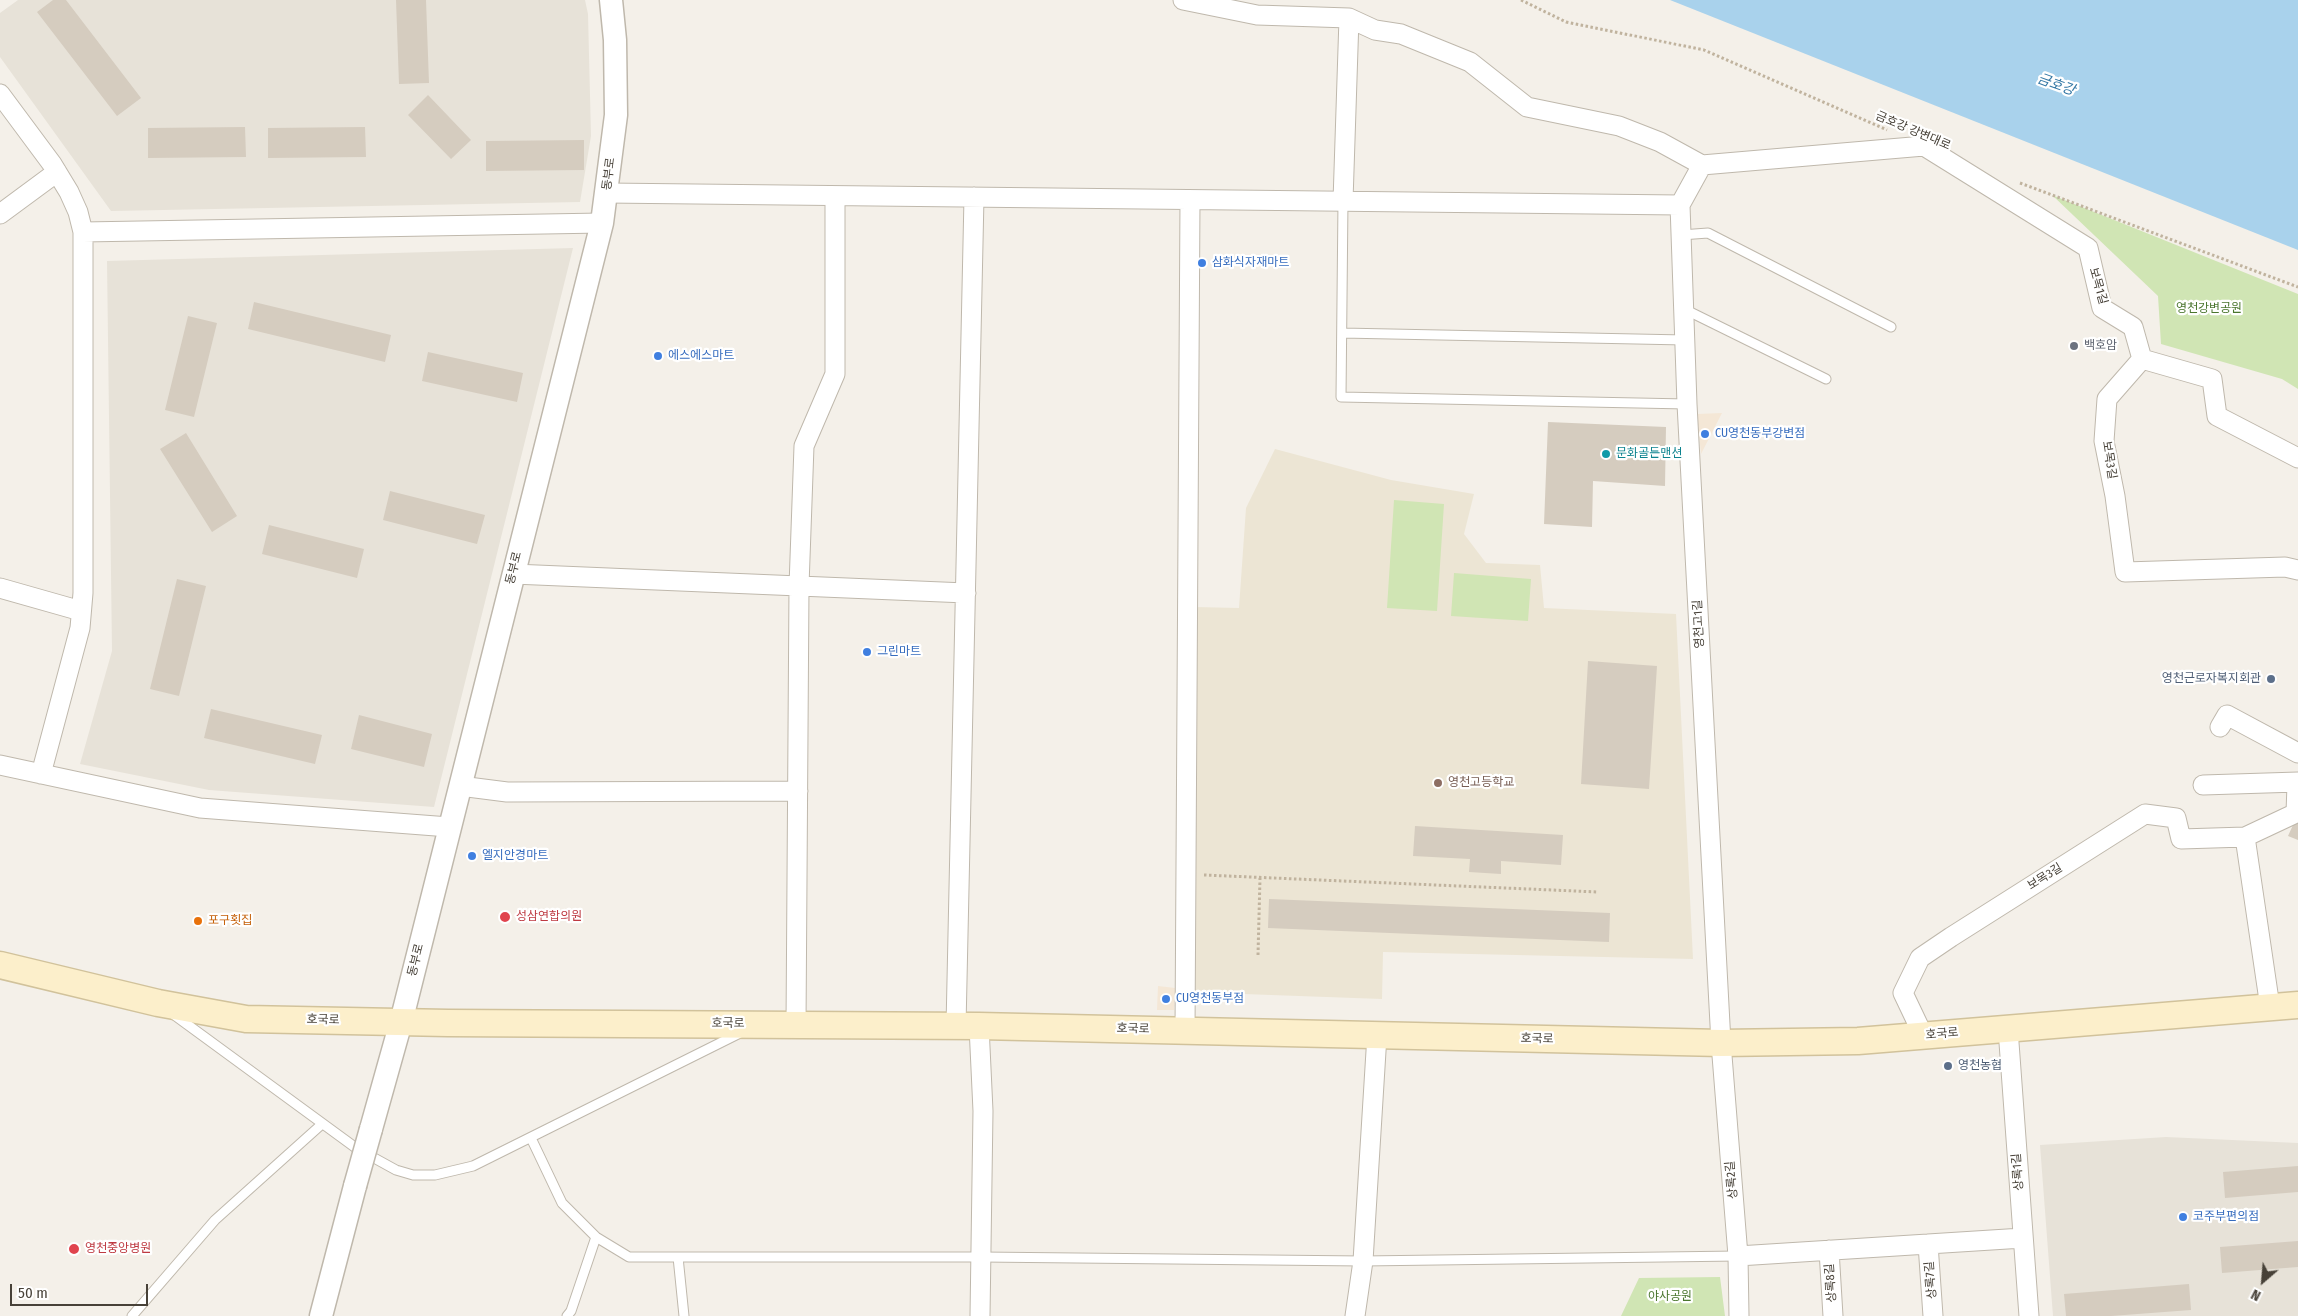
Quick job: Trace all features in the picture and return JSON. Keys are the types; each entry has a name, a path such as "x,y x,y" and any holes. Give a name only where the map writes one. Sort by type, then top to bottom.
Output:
{"main road":[{"name":"호국로","path":"0,965 158,1003 246,1019 401,1022 968,1026 1721,1043 1858,1041 2298,1005"}],"street":[{"name":"동부로","path":"321,1316 401,1022 602,223 616,115 616,40 611,0"},
{"path":"606,193 1680,205 1702,165 1660,142 1619,126 1527,107 1470,62 1401,34 1375,30 1349,18 1257,15 1183,0"},
{"path":"1343,201 1349,18"},
{"path":"0,94 57,172 78,212 82,232 82,611 80,628 41,774"},
{"name":"보목1길","path":"1702,165 1924,146 2088,248 2102,308 2133,327 2142,359"},
{"path":"0,214 57,172"},
{"path":"796,1025 799,586 804,446 835,374 835,196"},
{"path":"974,197 966,593 968,1026 983,1111 980,1316"},
{"path":"1184,1030 1190,200"},
{"name":"영천고1길","path":"1680,205 1687,404 1721,1043"},
{"path":"82,232 602,223"},
{"path":"2142,359 2212,379 2217,416 2298,458"},
{"name":"보목3길","path":"2142,359 2107,399 2104,441 2115,496 2126,572 2285,567 2298,570"},
{"path":"513,574 966,593"},
{"path":"0,588 82,611"},
{"path":"2220,727 2227,715 2298,753"},
{"path":"0,765 200,808 449,827"},
{"path":"2203,785 2298,783 2296,813 2245,837 2270,1008"},
{"path":"460,786 507,792 798,791"},
{"name":"보목3길","path":"1923,1035 1903,993 1920,958 2145,814 2176,818 2181,839 2245,837"},
{"name":"상록1길","path":"2008,1029 2029,1316"},
{"path":"1355,1316 1362,1261 1377,1035"},
{"name":"상록2길","path":"1721,1043 1738,1256 1739,1316"},
{"path":"1738,1256 2023,1238"},
{"name":"상록7길","path":"1928,1244 1933,1316"},
{"name":"상록8길","path":"1828,1250 1833,1316"}],"lane":[{"path":"1343,201 1341,397 1687,404"},
{"path":"1681,235 1708,234 1891,327"},
{"path":"1683,309 1826,379"},
{"path":"1342,333 1684,340"},
{"path":"158,1003 322,1124 380,1162 396,1170 413,1175 435,1175 473,1166 758,1024"},
{"path":"132,1316 216,1220 322,1124"},
{"path":"531,1138 562,1204 596,1236 629,1258 981,1257 1362,1261 1738,1256"},
{"path":"567,1316 596,1236"},
{"path":"678,1258 684,1316"}],"path":[{"name":"금호강 강변대로","path":"1521,0 1566,22 1704,50 1889,131"},
{"path":"2016,181 2298,288"},
{"path":"1186,874 1598,892"},
{"path":"1258,955 1260,878"}],"shaded area":[{"path":"18,0 585,0 588,14 591,136 580,202 111,211 0,57 0,13"},
{"path":"573,248 434,807 209,790 80,764 112,651 107,261"},
{"name":"CU영천동부강변점","path":"1722,413 1701,454 1697,414"},
{"name":"영천고등학교","path":"1275,449 1391,480 1474,494 1464,534 1486,563 1540,565 1544,608 1676,614 1693,959 1383,952 1382,999 1188,992 1195,607 1239,608 1246,508"},
{"name":"CU영천동부점","path":"1158,986 1175,988 1174,1010 1157,1010"},
{"path":"2166,1137 2298,1143 2298,1316 2053,1316 2040,1145"}],"green space":[{"name":"영천강변공원","path":"2052,195 2298,294 2298,389 2282,379 2161,344 2158,296"},
{"path":"1394,500 1444,504 1437,611 1387,608"},
{"path":"1454,573 1531,579 1528,621 1451,616"},
{"name":"야사공원","path":"1720,1277 1725,1316 1621,1316 1639,1278"}],"water":[{"name":"금호강","path":"1670,0 2298,0 2298,250"}],"building":[{"path":"53,0 66,0 141,98 117,116 37,12"},
{"path":"396,0 426,0 429,83 399,84"},
{"path":"428,95 471,140 451,159 408,115"},
{"path":"245,127 246,157 148,158 148,128"},
{"path":"365,127 366,157 268,158 268,128"},
{"path":"584,140 584,170 486,171 486,141"},
{"path":"254,302 391,335 385,362 248,329"},
{"path":"188,316 217,323 194,417 165,410"},
{"path":"428,352 523,373 517,402 422,381"},
{"name":"문화골든맨션","path":"1548,422 1666,427 1665,486 1593,481 1592,527 1544,524"},
{"path":"186,433 237,516 212,532 160,449"},
{"path":"390,491 485,515 477,544 383,520"},
{"path":"269,525 364,549 357,578 262,554"},
{"path":"177,579 206,586 179,696 150,689"},
{"path":"1588,661 1657,666 1649,789 1581,784"},
{"path":"211,709 322,735 315,764 204,738"},
{"path":"359,715 432,734 424,767 351,749"},
{"path":"2298,814 2298,840 2288,836"},
{"path":"1415,826 1563,835 1561,865 1501,861 1501,874 1469,872 1470,859 1413,856"},
{"path":"1269,899 1610,913 1609,942 1268,928"},
{"path":"2298,1166 2298,1192 2225,1198 2223,1172"},
{"path":"2298,1241 2298,1267 2222,1273 2220,1247"},
{"path":"2189,1284 2191,1310 2111,1316 2066,1316 2064,1294"}],"place":[{"name":"삼화식자재마트","path":"1202,263"},
{"name":"백호암","path":"2074,346"},
{"name":"에스에스마트","path":"658,356"},
{"name":"CU영천동부강변점","path":"1705,434"},
{"name":"문화골든맨션","path":"1606,454"},
{"name":"그린마트","path":"867,652"},
{"name":"영천근로자복지회관","path":"2271,679"},
{"name":"영천고등학교","path":"1438,783"},
{"name":"엘지안경마트","path":"472,856"},
{"name":"성삼연합의원","path":"505,917"},
{"name":"포구횟집","path":"198,921"},
{"name":"CU영천동부점","path":"1166,999"},
{"name":"영천농협","path":"1948,1066"},
{"name":"코주부편의점","path":"2183,1217"},
{"name":"영천중앙병원","path":"74,1249"}]}
